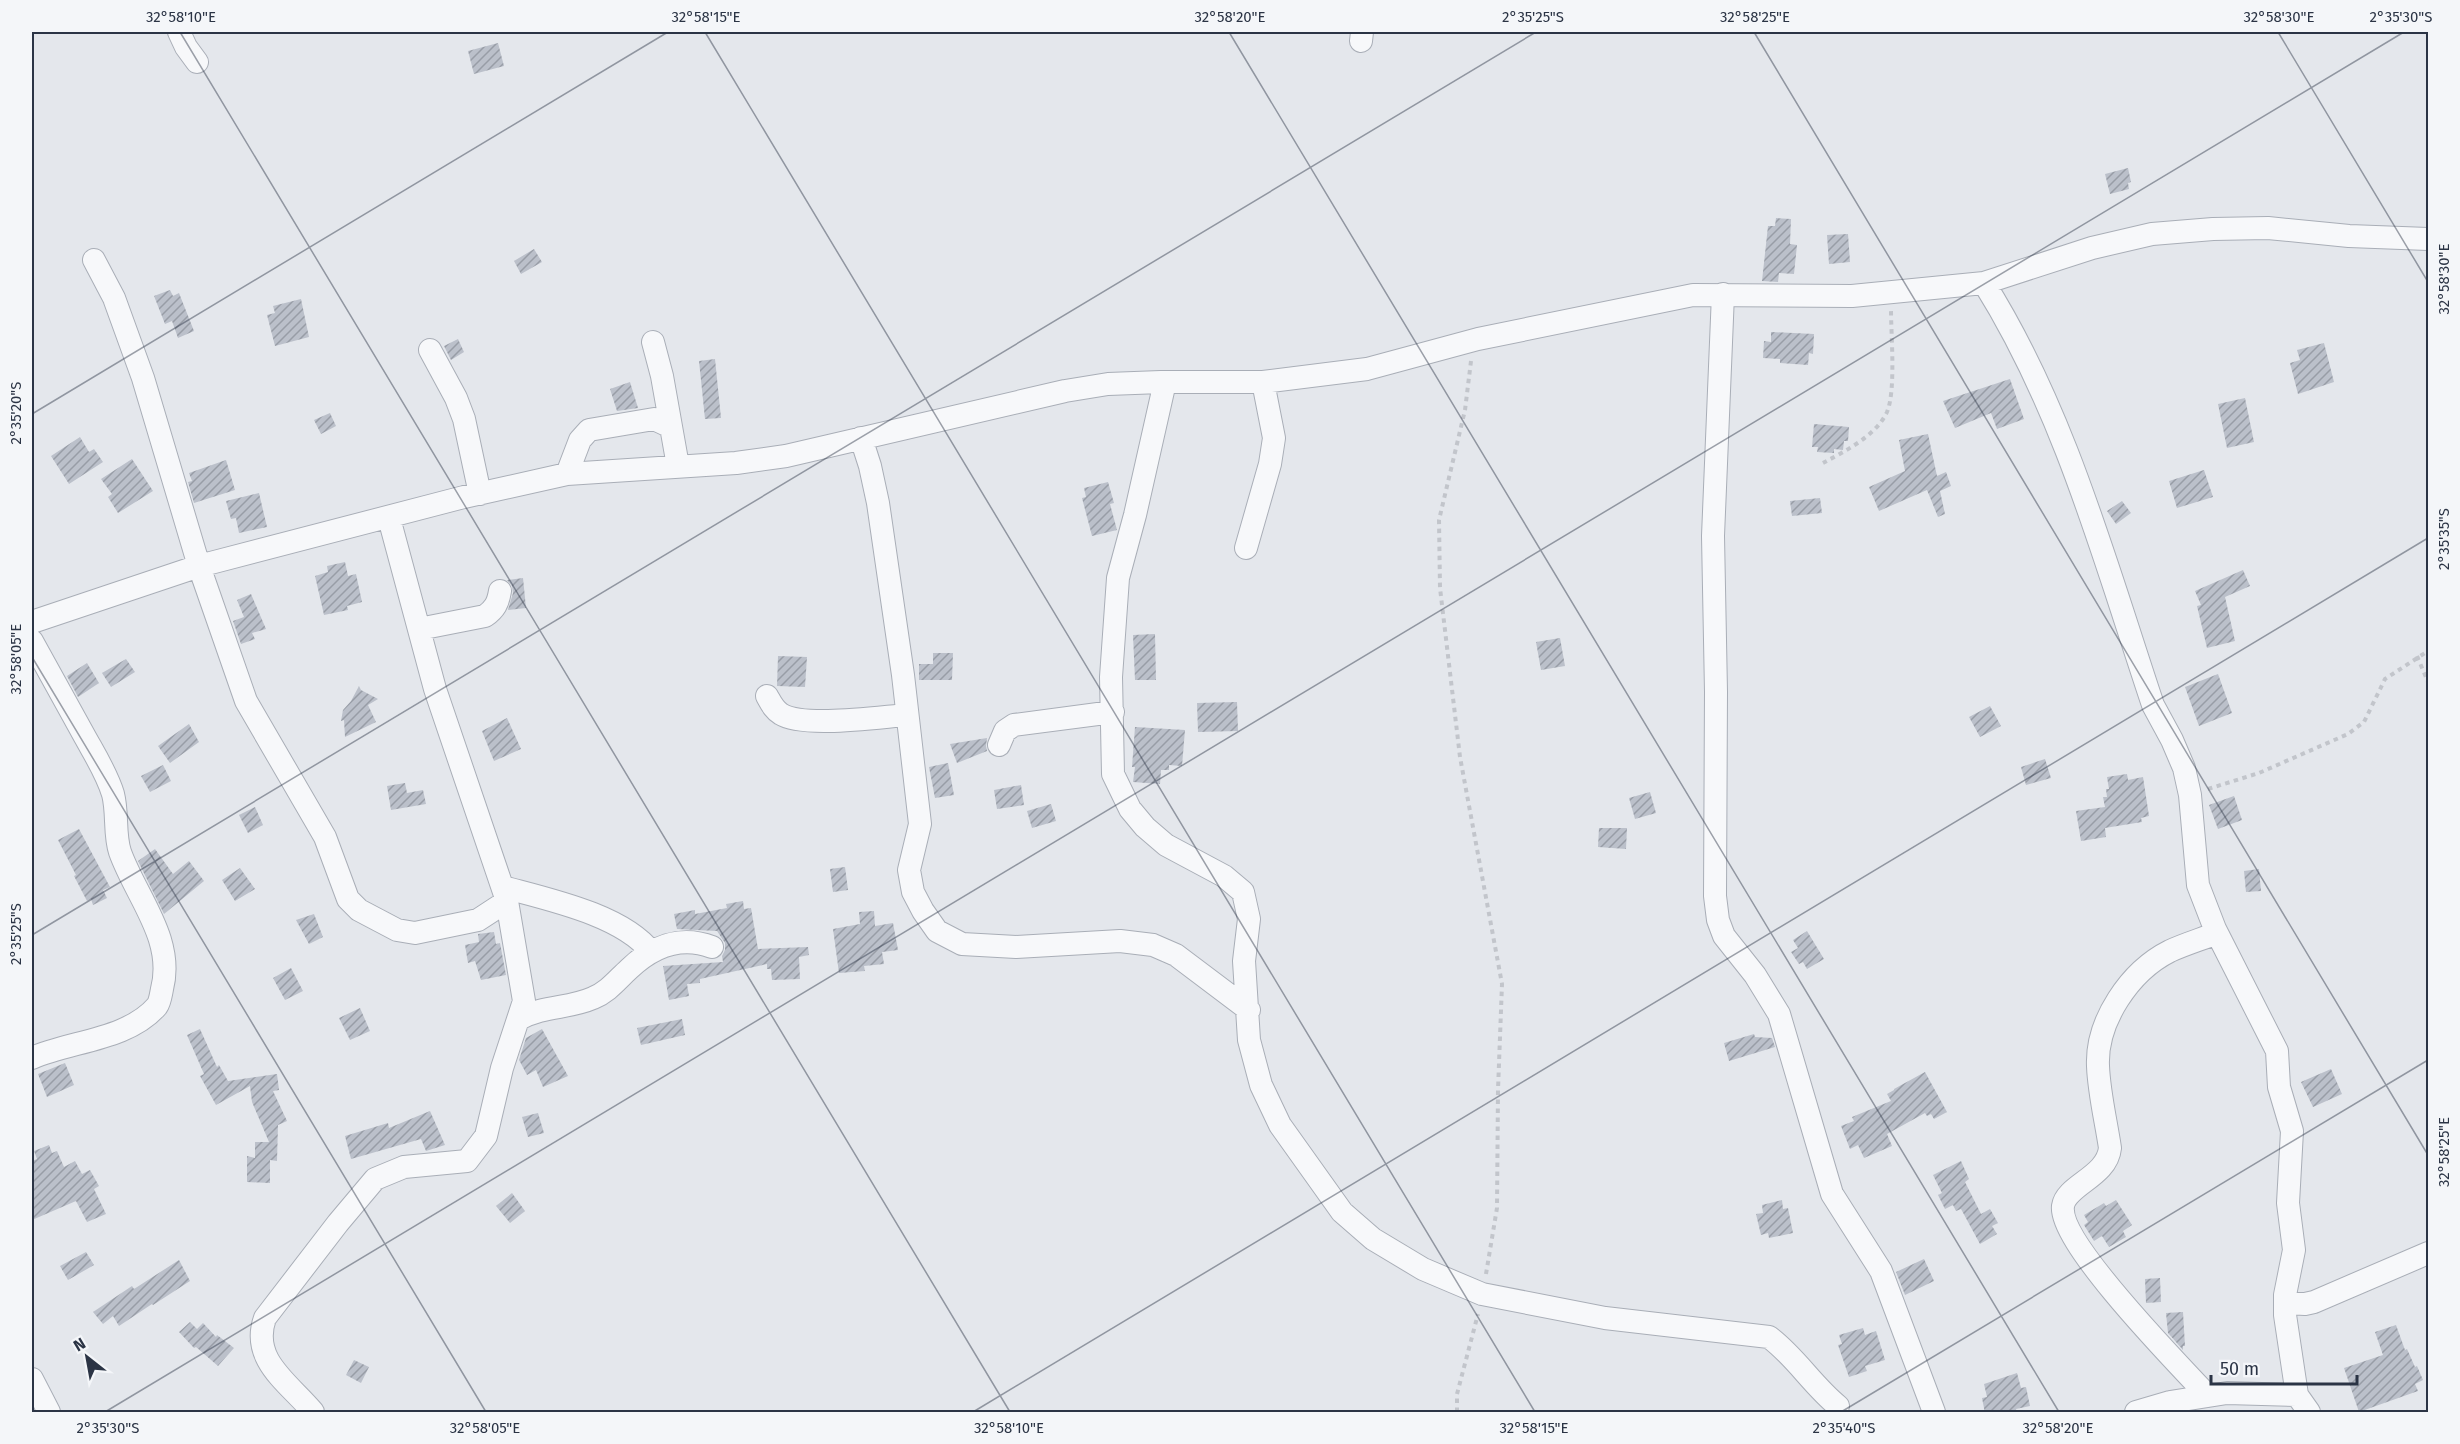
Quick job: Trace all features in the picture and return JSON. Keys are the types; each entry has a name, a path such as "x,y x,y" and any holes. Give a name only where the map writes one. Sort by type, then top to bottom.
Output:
{"street":[{"path":"178,32 197,62"},
{"path":"32,622 199,566 567,474 736,463 786,456 1065,391 1108,384 1263,382 1366,369 1471,341 1693,295 1852,297 1984,284 2092,248 2152,234 2213,229 2268,228 2349,236 2428,239"},
{"path":"94,261 114,298 143,378 199,566 246,701 325,837 348,899 359,910 397,930 415,933 478,920 505,894"},
{"path":"1984,284 2039,385 2104,557 2153,705 2184,768 2190,795 2196,876 2217,933 2277,1051 2279,1087 2292,1131 2288,1203 2294,1250 2284,1295 2303,1404 2226,1393 2170,1402 2136,1413"},
{"path":"1724,294 1713,536 1716,692 1715,896 1718,920 1724,936 1755,975 1779,1014 1832,1194 1881,1271 1934,1413"},
{"path":"653,342 662,376 678,466"},
{"path":"430,351 456,398 464,419 480,494"},
{"path":"1165,382 1135,515 1118,578 1111,677 1113,774 1130,809 1145,827 1166,845 1224,876 1243,892 1249,919 1244,961 1249,1010 1249,1040 1266,1100 1280,1125 1342,1212 1373,1239 1424,1269 1482,1294 1605,1318 1769,1337 1816,1386 1839,1406"},
{"path":"1246,548 1270,464 1274,438 1263,382"},
{"path":"567,474 580,440 589,430 654,419 671,427"},
{"path":"861,438 878,503 903,675 920,824 909,870 913,892 937,931 962,944 1016,947 1120,940 1153,945 1176,955 1249,1010"},
{"path":"313,1413 274,1371 262,1348 260,1332 265,1318 375,1179 404,1167 467,1161 486,1136 502,1068 524,1001 505,894 435,689 389,518"},
{"path":"419,629 485,616 494,610 500,591"},
{"path":"32,641 98,762 112,793 118,819 117,840 153,920 163,954 164,982 158,1005 130,1026 32,1058"},
{"path":"767,696 773,706 783,715 798,718 825,721 907,716"},
{"path":"999,745 1005,731 1014,725 1113,712"},
{"path":"505,894 555,902 623,927 638,937 651,951"},
{"path":"2208,1396 2124,1306 2064,1223 2063,1205 2067,1197 2102,1167 2109,1156 2110,1148 2098,1066 2100,1041 2111,1013 2126,988 2145,968 2169,951 2217,933"},
{"path":"519,1019 535,1011 576,1004 605,992 651,951 669,943 700,943 712,947"},
{"path":"2285,1303 2314,1302 2428,1253"},
{"path":"32,1379 49,1413"}],"path":[{"path":"1823,464 1846,451 1871,431 1888,410 1891,387 1891,293"},
{"path":"1456,1413 1458,1394 1482,1294 1497,1208 1498,1090 1503,984 1460,757 1440,588 1439,520 1465,410 1471,366 1471,341"},
{"path":"2190,795 2259,772 2348,734 2364,722 2385,679 2417,656 2428,651"},
{"path":"2417,656 2428,682"}],"building":[{"path":"498,43 504,66 474,74 468,51"},
{"path":"2128,168 2131,182 2128,183 2129,189 2110,194 2105,174"},
{"path":"1776,218 1791,219 1790,244 1797,245 1794,274 1779,273 1778,282 1762,281 1768,226 1775,226"},
{"path":"1848,234 1850,262 1829,264 1827,235"},
{"path":"534,249 542,262 521,274 514,261"},
{"path":"170,290 173,296 179,293 194,331 178,338 172,321 165,324 154,296"},
{"path":"301,299 309,337 275,346 267,315 275,313 273,306"},
{"path":"1771,332 1814,334 1813,354 1809,353 1808,365 1780,363 1780,359 1763,358 1764,341 1771,342"},
{"path":"458,339 464,352 451,360 444,346"},
{"path":"2324,343 2334,382 2298,394 2290,363 2300,360 2297,350"},
{"path":"715,359 721,418 705,419 699,361"},
{"path":"2010,379 2024,419 1997,429 1991,413 1955,428 1943,401"},
{"path":"630,382 638,408 617,411 610,389"},
{"path":"2245,398 2254,442 2227,448 2218,404"},
{"path":"330,413 336,426 321,434 314,420"},
{"path":"1814,424 1849,427 1848,441 1844,441 1843,450 1834,449 1834,453 1817,452 1818,447 1812,447"},
{"path":"1928,434 1937,476 1946,472 1951,486 1940,491 1945,514 1938,517 1927,490 1879,511 1869,487 1905,471 1899,440"},
{"path":"80,437 89,452 94,449 103,462 69,484 51,456"},
{"path":"132,459 153,491 118,513 108,497 112,494 101,479"},
{"path":"226,460 235,490 194,503 188,482 192,481 189,473"},
{"path":"2204,470 2213,497 2177,508 2169,481"},
{"path":"1108,482 1114,503 1110,504 1117,530 1092,536 1082,498 1086,497 1084,488"},
{"path":"259,493 267,527 239,533 236,518 231,519 226,501"},
{"path":"1820,498 1822,513 1792,516 1790,501"},
{"path":"2122,501 2131,513 2116,524 2107,511"},
{"path":"345,562 348,576 356,574 362,602 347,606 348,610 324,615 315,576 328,572 327,566"},
{"path":"2243,570 2250,586 2225,597 2235,641 2207,648 2197,606 2201,605 2195,591"},
{"path":"523,578 526,608 508,610 513,593 512,586 507,580"},
{"path":"251,594 266,629 252,633 255,639 241,644 233,621 244,617 237,600"},
{"path":"1155,634 1156,680 1135,680 1133,635"},
{"path":"1560,638 1565,666 1541,670 1536,642"},
{"path":"933,653 953,653 952,680 919,680 919,664 933,664"},
{"path":"778,656 807,657 805,687 777,686"},
{"path":"126,659 135,672 111,687 102,673"},
{"path":"87,663 99,683 78,697 67,676"},
{"path":"2218,674 2232,713 2199,726 2185,687"},
{"path":"359,686 361,690 378,699 368,705 376,722 345,737 344,720 341,721 343,710"},
{"path":"1237,702 1238,731 1198,732 1197,703"},
{"path":"1990,706 2001,726 1980,737 1969,717"},
{"path":"507,718 521,749 494,761 482,731"},
{"path":"189,724 199,742 170,763 158,746"},
{"path":"1135,727 1185,730 1182,766 1169,765 1169,770 1161,770 1160,784 1133,782"},
{"path":"987,738 987,751 957,763 950,744"},
{"path":"2045,759 2051,778 2026,785 2021,767"},
{"path":"948,763 954,795 935,798 929,767"},
{"path":"163,765 171,781 150,792 141,776"},
{"path":"2127,774 2128,780 2143,777 2149,816 2141,818 2142,822 2105,828 2106,837 2081,841 2076,811 2105,807 2103,797 2107,797 2106,789 2109,789 2107,777"},
{"path":"405,783 407,793 423,790 426,804 391,810 387,786"},
{"path":"1021,785 1024,805 997,809 994,790"},
{"path":"1650,792 1656,813 1635,819 1629,798"},
{"path":"2234,796 2242,820 2218,829 2209,805"},
{"path":"1051,804 1056,821 1032,828 1027,811"},
{"path":"255,807 263,825 248,833 239,815"},
{"path":"1599,828 1627,828 1626,849 1598,847"},
{"path":"79,829 110,887 103,890 107,898 93,905 91,899 87,901 58,840"},
{"path":"155,849 173,874 189,861 204,881 164,914 138,861"},
{"path":"845,867 848,890 833,892 830,869"},
{"path":"240,868 255,889 235,901 222,880"},
{"path":"2259,869 2261,891 2246,892 2244,871"},
{"path":"743,901 744,909 751,908 758,949 808,947 809,955 799,957 800,979 772,980 771,969 767,969 767,964 700,979 700,983 687,984 689,996 669,1000 663,966 723,962 722,956 725,950 725,943 717,931 677,929 674,914 695,910 695,914 727,908 726,904"},
{"path":"874,911 875,926 893,923 898,950 882,952 884,964 864,966 865,971 839,973 833,929 860,924 859,912"},
{"path":"314,914 323,937 309,944 296,920"},
{"path":"1807,931 1824,959 1807,969 1803,962 1799,964 1791,952 1798,948 1793,940"},
{"path":"494,932 496,944 500,943 506,975 481,980 475,961 468,963 465,945 479,942 478,934"},
{"path":"291,968 303,991 285,1000 273,978"},
{"path":"360,1008 370,1031 350,1040 339,1018"},
{"path":"682,1019 685,1035 641,1045 637,1028"},
{"path":"200,1029 217,1067 219,1065 228,1081 277,1074 279,1090 273,1091 287,1121 278,1125 277,1161 270,1160 270,1183 247,1182 247,1156 255,1158 255,1142 269,1142 252,1102 250,1086 216,1105 200,1076 204,1074 187,1035"},
{"path":"542,1029 568,1076 543,1087 536,1070 527,1075 519,1060 526,1038"},
{"path":"1754,1034 1755,1037 1772,1038 1775,1047 1729,1061 1724,1043"},
{"path":"65,1063 74,1085 47,1097 38,1074"},
{"path":"2331,1069 2342,1094 2313,1107 2301,1082"},
{"path":"1925,1072 1947,1112 1934,1119 1931,1114 1927,1116 1925,1113 1887,1134 1892,1146 1864,1158 1858,1145 1850,1149 1841,1126 1854,1121 1852,1117 1891,1101 1887,1094"},
{"path":"430,1111 445,1145 426,1151 421,1139 351,1159 345,1136 388,1123 389,1128"},
{"path":"538,1113 544,1133 528,1137 522,1117"},
{"path":"49,1145 52,1153 57,1151 64,1167 75,1161 82,1174 90,1170 99,1186 94,1189 106,1214 87,1222 76,1201 32,1220 32,1161 37,1159 34,1151"},
{"path":"1961,1161 1969,1179 1965,1182 1981,1214 1990,1209 1998,1223 1992,1226 1997,1234 1980,1244 1961,1209 1956,1211 1953,1205 1945,1209 1938,1195 1942,1193 1933,1175"},
{"path":"512,1193 525,1211 510,1223 496,1206"},
{"path":"1782,1200 1783,1209 1788,1208 1793,1233 1769,1238 1768,1233 1761,1235 1756,1214 1763,1213 1762,1205"},
{"path":"2116,1200 2132,1225 2123,1231 2126,1237 2109,1247 2102,1236 2094,1241 2084,1225 2088,1222 2084,1215 2104,1203 2106,1206"},
{"path":"86,1252 94,1265 68,1280 60,1266"},
{"path":"1924,1259 1934,1281 1905,1295 1896,1272"},
{"path":"179,1260 190,1281 119,1326 113,1316 103,1324 93,1312 132,1286 134,1289"},
{"path":"2160,1278 2161,1302 2146,1303 2145,1279"},
{"path":"2183,1312 2185,1346 2183,1350 2168,1333 2166,1313"},
{"path":"190,1322 197,1329 203,1323 216,1337 217,1335 234,1348 218,1366 196,1347 194,1348 179,1332"},
{"path":"2396,1325 2405,1350 2407,1349 2423,1380 2415,1384 2418,1391 2359,1412 2344,1368 2383,1355 2375,1332"},
{"path":"1863,1328 1865,1335 1876,1331 1885,1360 1865,1366 1867,1371 1849,1377 1838,1345 1842,1344 1839,1335"},
{"path":"354,1360 369,1367 361,1383 346,1375"},
{"path":"2017,1373 2021,1388 2026,1387 2030,1406 2016,1409 2017,1413 1985,1413 1982,1398 1987,1397 1984,1384"}]}
